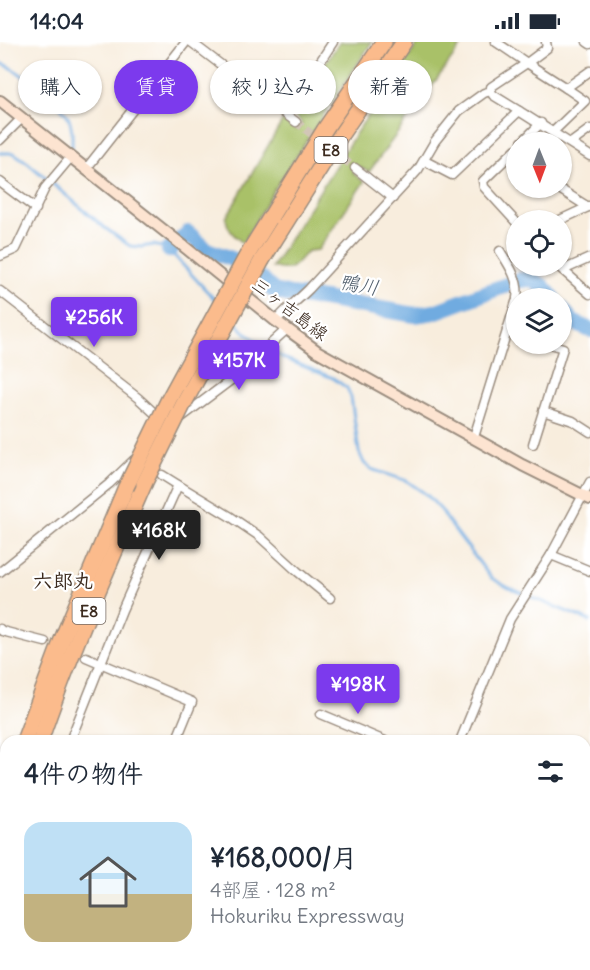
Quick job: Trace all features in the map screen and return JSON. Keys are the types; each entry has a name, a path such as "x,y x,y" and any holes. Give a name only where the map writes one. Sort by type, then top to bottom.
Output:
{"highway":[{"name":"E8","path":"26,735 63,637 126,487 169,399 249,252 325,129 384,42"},
{"name":"E8","path":"42,735 108,566 144,484 183,405 262,260 342,133 404,42"}],"main road":[{"name":"三ヶ吉島線","path":"0,101 276,321 317,351 522,465 587,497"}],"street":[{"path":"86,169 186,42"},
{"path":"191,42 215,60"},
{"path":"321,60 333,42"},
{"path":"491,91 493,95 553,132 585,101 496,42"},
{"path":"491,91 491,87 527,63 546,45 555,42"},
{"path":"566,88 590,71"},
{"path":"276,321 302,296 418,170 435,141 459,111 484,93 491,91"},
{"path":"424,161 452,175 519,111"},
{"path":"286,114 296,122"},
{"path":"0,140 22,118"},
{"path":"532,132 541,123"},
{"path":"572,142 590,129"},
{"path":"572,144 590,156"},
{"path":"0,256 16,249 45,188 72,157"},
{"path":"506,163 483,181 484,187 506,211"},
{"path":"355,168 393,198"},
{"path":"0,182 36,209"},
{"path":"572,197 589,207"},
{"path":"572,215 589,207"},
{"path":"500,250 513,274 517,288"},
{"path":"572,264 590,258"},
{"path":"570,276 590,294"},
{"path":"0,291 138,398 169,427"},
{"path":"0,572 109,484 169,427 231,380 287,329"},
{"path":"474,437 506,348"},
{"path":"533,444 561,354"},
{"path":"543,411 573,421 590,432"},
{"path":"162,475 259,536 330,598"},
{"path":"462,735 510,619 587,497 590,482"},
{"path":"72,735 122,610 178,484"},
{"path":"551,555 590,571"},
{"path":"0,629 45,642"},
{"path":"86,657 192,702 178,735"},
{"path":"321,714 370,735"}],"green space":[{"path":"340,42 372,42 360,60 348,60 348,78 336,96 336,60 327,60"},
{"path":"419,42 464,42 432,86 432,60 407,60"},
{"path":"292,114 324,114 274,190 243,243 232,232 226,218 283,120 296,130 302,123"},
{"path":"369,114 411,114 369,172 359,167 353,173 364,182 318,250 308,251 293,267 280,269 272,267"}],"waterway":[{"path":"0,63 26,78 62,109 70,123 72,147"},
{"path":"0,153 14,153 28,163 105,228 130,246 153,245 169,250 216,301"},
{"name":"鴨川","path":"169,250 188,233 207,250 247,266 274,291 415,315 434,312 520,280 530,279 544,288"},
{"name":"鴨川","path":"572,321 590,330"},
{"path":"235,322 247,334 283,358 333,378 347,388 351,397 359,452 364,463 371,469 407,481 427,495 442,511 491,578 509,588 590,621"}],"tunnel":[{"path":"296,122 355,168"}],"district":[{"name":"六郎丸","path":"63,580"}]}
